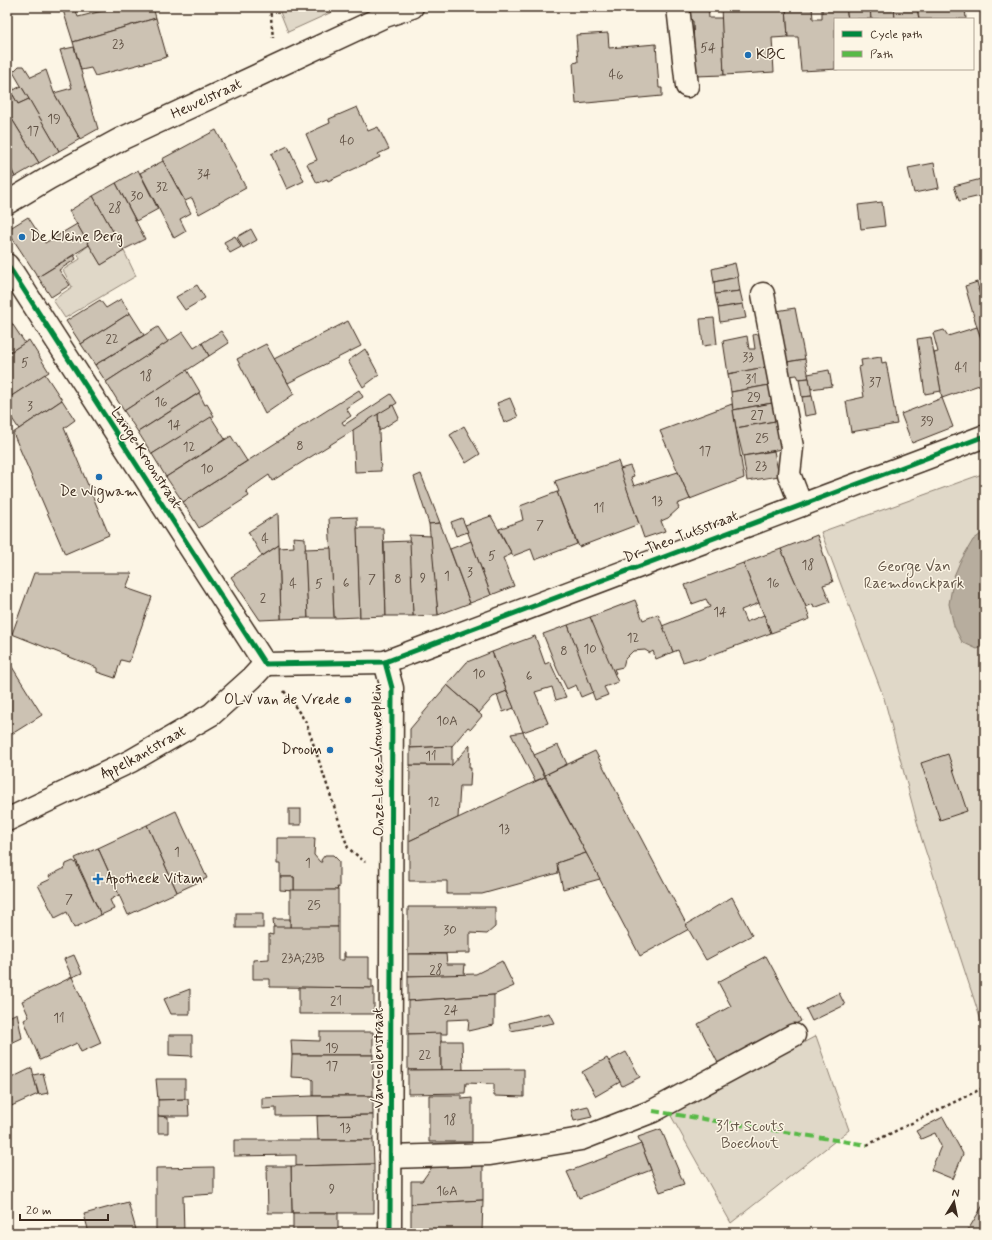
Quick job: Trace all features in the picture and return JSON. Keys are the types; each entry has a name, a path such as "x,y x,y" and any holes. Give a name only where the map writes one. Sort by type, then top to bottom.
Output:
{"street":[{"name":"Heuvelstraat","path":"7,203 49,178 121,139 385,16 412,7"},
{"path":"678,7 687,86"},
{"name":"Lange Kroonstraat","path":"7,265 14,273 265,664"},
{"path":"763,294 792,447 789,474 801,505"},
{"name":"Dr. Theo Tutsstraat","path":"385,662 985,436"},
{"name":"Onze-Lieve-Vrouweplein","path":"265,664 385,662 392,688 392,882"},
{"name":"Appelkantstraat","path":"7,820 131,761 212,714 252,678 265,664"},
{"name":"Van Colenstraat","path":"390,1233 392,882"},
{"path":"390,1157 490,1154 581,1138 653,1111 794,1035"}],"path":[{"path":"983,7 985,26"},
{"path":"265,664 306,722 348,848 392,882"},
{"path":"867,1145 985,1087"}],"green space":[{"path":"278,7 343,7 288,32"},
{"path":"89,245 101,265 124,251 136,276 65,318 53,300 72,287 63,270 80,259 78,254"},
{"name":"George Van Raemdonckpark","path":"985,473 985,1033 921,837 884,698 821,532"},
{"name":"31st Scouts Boechout","path":"816,1036 849,1130 731,1223 670,1114"}],"shaded area":[{"path":"985,531 985,646 977,649 962,642 954,626 949,604 954,576 960,562 973,540"}],"building":[{"path":"62,7 75,7 78,17 118,7 153,7 156,18 73,42"},
{"path":"685,7 708,7 709,18 722,18 724,75 695,76 693,21 686,21"},
{"name":"KBC","path":"721,7 786,7 788,37 772,38 774,72 724,75"},
{"path":"786,7 812,7 813,19 822,19 822,7 846,7 848,18 834,18 834,69 801,71 798,37 788,37"},
{"path":"846,7 870,7 871,18 848,18"},
{"path":"870,7 894,7 895,18 871,18"},
{"path":"894,7 917,7 919,18 895,18"},
{"path":"917,7 965,7 966,18 919,18"},
{"path":"156,18 167,57 95,76 91,68 81,70 73,42"},
{"path":"608,33 609,48 656,44 659,88 662,88 662,96 576,104 573,63 578,62 576,35"},
{"path":"74,47 98,129 80,139 54,93 72,88 60,50"},
{"path":"19,66 24,66 31,77 46,70 54,93 80,139 59,151 13,72"},
{"path":"12,85 14,90 21,86 29,99 18,104 10,92 7,94 7,88"},
{"path":"10,92 18,104 29,99 59,151 39,163 7,111 7,94"},
{"path":"357,107 368,131 378,127 389,149 378,154 380,157 328,181 327,179 317,183 307,164 317,160 306,134 330,123 329,119"},
{"path":"7,111 39,163 15,177 7,161"},
{"path":"216,130 246,188 199,214 192,198 185,201 162,159"},
{"path":"288,146 304,181 287,189 271,154"},
{"path":"7,161 15,177 7,181"},
{"path":"163,161 191,213 180,219 186,231 174,238 140,173"},
{"path":"934,163 939,188 914,193 908,168"},
{"path":"138,170 158,209 136,221 116,183"},
{"path":"985,178 985,195 959,201 954,186"},
{"path":"116,183 145,239 123,250 93,196"},
{"path":"93,196 124,251 101,265 69,211"},
{"path":"882,202 885,226 861,229 858,205"},
{"path":"28,217 45,243 77,224 89,245 38,277 7,230"},
{"path":"251,229 257,240 243,248 237,237"},
{"path":"235,236 241,247 230,253 224,242"},
{"path":"74,255 76,259 59,270 70,285 51,297 38,277"},
{"path":"735,263 738,277 714,282 712,269"},
{"path":"738,277 740,291 715,294 714,282"},
{"path":"977,282 985,312 985,350 965,286"},
{"path":"197,285 205,298 185,310 176,297"},
{"path":"985,287 985,304 983,305 978,289"},
{"path":"740,291 743,304 718,308 715,294"},
{"path":"121,299 130,313 81,344 66,321 100,300 106,308"},
{"path":"743,304 746,318 720,322 718,308"},
{"path":"795,308 805,359 787,362 776,311"},
{"path":"130,313 144,335 95,365 81,344"},
{"path":"7,316 25,343 7,354"},
{"path":"714,318 717,344 703,346 700,319"},
{"path":"348,321 361,346 288,383 274,359"},
{"path":"158,327 168,342 106,382 95,365"},
{"path":"977,327 985,350 985,383 942,398 934,353 938,352 933,333 944,330 948,336"},
{"path":"221,331 229,343 209,356 202,343"},
{"path":"183,332 194,348 202,343 209,356 124,411 106,382"},
{"path":"765,332 771,366 728,374 723,341 747,336 749,349 755,349 753,335"},
{"path":"931,337 941,391 925,394 917,339"},
{"path":"29,340 49,372 7,399 7,354"},
{"path":"266,344 294,394 265,414 237,359"},
{"path":"365,349 379,375 363,387 348,361"},
{"path":"881,357 882,363 886,362 897,424 851,432 846,401 864,397 859,367 862,366 861,360"},
{"path":"805,359 809,378 799,379 797,375 789,376 787,362"},
{"path":"771,366 775,384 731,392 728,374"},
{"path":"187,370 200,392 138,432 124,411"},
{"path":"829,370 832,386 811,389 808,374"},
{"path":"45,374 62,400 19,429 7,411 7,399"},
{"path":"809,378 812,396 802,397 799,379"},
{"path":"775,384 778,402 733,410 731,392"},
{"path":"359,390 363,397 346,408 351,416 342,422 344,425 391,394 397,403 272,481 269,475 246,491 249,496 199,528 183,502"},
{"path":"199,393 205,405 207,404 214,416 152,454 138,432"},
{"path":"812,396 816,414 805,416 802,397"},
{"path":"510,398 518,417 504,423 497,403"},
{"path":"942,398 953,427 912,443 901,414"},
{"path":"62,400 75,420 64,428 109,535 65,554 13,433"},
{"path":"778,402 781,420 736,428 733,410"},
{"path":"732,404 744,478 690,499 660,431"},
{"path":"393,405 399,418 379,431 378,414"},
{"path":"378,414 381,471 355,472 353,430"},
{"path":"211,417 225,439 166,477 152,454"},
{"path":"781,420 787,448 743,456 736,428"},
{"path":"464,426 480,454 466,463 450,435"},
{"path":"231,436 247,461 183,502 166,477"},
{"path":"774,451 779,476 747,481 743,456"},
{"path":"618,461 639,524 579,547 557,492 559,492 555,481"},
{"path":"630,466 634,476 631,477 634,486 678,472 690,499 677,504 679,508 668,518 661,521 665,531 644,538 620,469"},
{"path":"421,474 440,523 429,524 414,477"},
{"path":"557,492 577,544 535,560 531,549 513,556 499,529 523,520 520,506"},
{"path":"278,513 279,545 262,556 248,532"},
{"path":"491,516 512,554 503,558 514,586 491,595 465,525"},
{"path":"357,517 360,617 334,618 329,518"},
{"path":"462,518 468,532 456,536 451,522"},
{"path":"440,523 470,603 438,615 429,524"},
{"path":"357,528 383,528 386,616 360,617"},
{"path":"409,535 431,536 438,615 413,616"},
{"path":"817,535 833,582 823,585 830,602 814,608 813,604 806,607 781,549"},
{"path":"293,537 305,538 308,618 281,619 279,548 294,547"},
{"path":"410,541 413,616 386,616 384,542"},
{"path":"471,541 491,595 470,603 450,549"},
{"path":"279,545 281,619 260,620 231,577"},
{"path":"331,548 334,618 308,618 305,549"},
{"path":"781,549 810,619 771,633 743,563"},
{"path":"743,563 759,603 741,610 746,622 764,615 771,633 698,660 696,658 683,662 678,650 673,652 662,626 710,607 706,599 692,604 685,585"},
{"path":"34,573 132,573 126,588 152,597 129,662 121,660 115,678 97,672 97,668 12,634"},
{"path":"635,600 643,620 658,614 673,652 656,659 653,651 650,653 645,650 633,651 625,659 623,667 614,669 616,673 613,674 590,617"},
{"path":"590,617 618,682 604,687 608,695 595,700 568,625"},
{"path":"568,625 593,692 581,697 576,685 567,689 543,634"},
{"path":"535,636 545,664 550,662 566,697 556,700 552,687 535,692 548,723 523,732 492,652"},
{"path":"492,652 507,691 493,697 479,713 447,685 467,662"},
{"path":"9,662 42,715 7,737 7,664"},
{"path":"447,685 482,716 471,729 468,727 452,746 410,748 410,729"},
{"path":"507,691 514,708 503,712 497,695"},
{"path":"523,732 545,777 535,781 511,734"},
{"path":"470,745 470,786 460,786 458,818 409,841 410,765 452,765"},
{"path":"558,745 567,764 545,775 534,755"},
{"path":"452,746 452,765 410,765 410,748"},
{"path":"595,751 689,929 640,956 545,775"},
{"path":"948,754 967,811 940,820 921,763"},
{"path":"545,777 586,853 557,863 558,873 482,894 447,894 447,881 409,881 409,841"},
{"path":"289,809 301,809 301,825 289,825"},
{"path":"176,811 207,878 177,892 147,825"},
{"path":"147,825 177,892 128,915 98,848"},
{"path":"277,838 315,838 314,855 320,862 322,862 321,860 325,855 333,855 339,861 338,890 294,891 294,877 280,877 280,864 277,864"},
{"name":"Apotheek Vitam","path":"98,848 119,895 110,900 114,909 101,915 75,858"},
{"path":"586,853 600,879 563,889 557,863"},
{"path":"73,861 76,863 101,915 74,928 67,912 55,918 38,885 51,879 49,876 65,868 66,864"},
{"path":"280,877 294,877 294,891 280,890"},
{"path":"290,890 338,890 338,927 290,928"},
{"path":"732,897 752,935 706,960 686,925"},
{"path":"408,907 495,907 495,927 487,934 470,933 470,953 408,954"},
{"path":"236,913 263,913 263,928 236,928"},
{"path":"273,919 290,919 290,928 274,928"},
{"path":"273,927 338,927 338,960 344,960 344,951 345,957 369,957 369,979 372,979 372,987 374,988 270,987 270,979 253,979 253,960 269,959 269,934 273,935"},
{"path":"408,954 446,954 447,964 465,964 464,975 408,976"},
{"path":"74,955 82,973 72,977 64,959"},
{"path":"766,956 801,1021 719,1065 698,1024 731,1006 718,982"},
{"path":"502,961 514,986 494,995 408,1001 408,976 476,974"},
{"path":"72,977 101,1043 81,1052 77,1043 40,1060 24,1020 29,1017 22,1001"},
{"path":"299,987 374,988 374,1014 299,1014"},
{"path":"190,989 190,1014 171,1014 164,999"},
{"path":"839,993 845,1005 812,1021 806,1009"},
{"path":"494,995 494,1025 468,1031 469,1019 447,1020 447,1034 408,1034 408,1001"},
{"path":"17,1013 22,1038 7,1045 7,1018"},
{"path":"549,1013 554,1023 511,1031 509,1023"},
{"path":"320,1032 373,1032 373,1055 292,1055 291,1040 320,1041"},
{"path":"441,1033 441,1070 408,1070 408,1034"},
{"path":"169,1035 192,1035 192,1056 169,1055"},
{"path":"441,1041 462,1041 463,1070 441,1070"},
{"path":"626,1052 640,1077 622,1086 609,1061"},
{"path":"292,1055 373,1055 373,1096 313,1096 313,1080 310,1078 291,1077"},
{"path":"607,1058 620,1082 596,1096 582,1072"},
{"path":"32,1068 38,1094 7,1108 7,1080"},
{"path":"524,1069 524,1097 494,1096 494,1084 466,1083 465,1093 408,1094 408,1070"},
{"path":"43,1073 48,1093 39,1095 33,1075"},
{"path":"156,1079 185,1079 185,1099 158,1100"},
{"path":"429,1095 462,1095 462,1099 472,1098 472,1142 429,1142"},
{"path":"373,1096 373,1115 276,1116 276,1108 262,1109 262,1098"},
{"path":"188,1099 189,1116 158,1116 158,1100"},
{"path":"588,1106 592,1117 574,1121 571,1110"},
{"path":"373,1115 373,1140 318,1140 317,1116"},
{"path":"158,1116 168,1117 168,1133 158,1133"},
{"path":"943,1117 963,1154 953,1179 931,1170 941,1146 935,1133 921,1139 916,1131"},
{"path":"661,1129 684,1184 660,1192 638,1137"},
{"path":"234,1140 373,1140 374,1164 296,1166 296,1155 234,1156"},
{"path":"641,1144 651,1170 579,1198 567,1172"},
{"path":"483,1162 483,1200 411,1204 411,1181 422,1181 432,1167 433,1163"},
{"path":"374,1164 374,1213 292,1213 291,1166"},
{"path":"267,1166 291,1166 292,1213 268,1213"},
{"path":"214,1167 214,1194 183,1196 184,1233 156,1233 156,1168"},
{"path":"483,1200 482,1232 411,1233 411,1204"},
{"path":"128,1202 137,1233 89,1233 84,1214"},
{"path":"985,1202 985,1233 972,1233 968,1230"},
{"path":"293,1213 338,1213 338,1233 293,1233"},
{"path":"482,1232 482,1233 424,1233"}],"marked path":[{"path":"653,1111 867,1145"}],"cycle path":[{"path":"7,265 265,664 385,662 985,436"},
{"path":"385,662 392,688 390,1233"}],"place":[{"name":"KBC","path":"748,55"},
{"name":"De Kleine Berg","path":"22,237"},
{"name":"De Wigwam","path":"99,477"},
{"name":"OLV van de Vrede","path":"348,700"},
{"name":"Droom","path":"330,750"},
{"name":"Apotheek Vitam","path":"98,879"}]}
